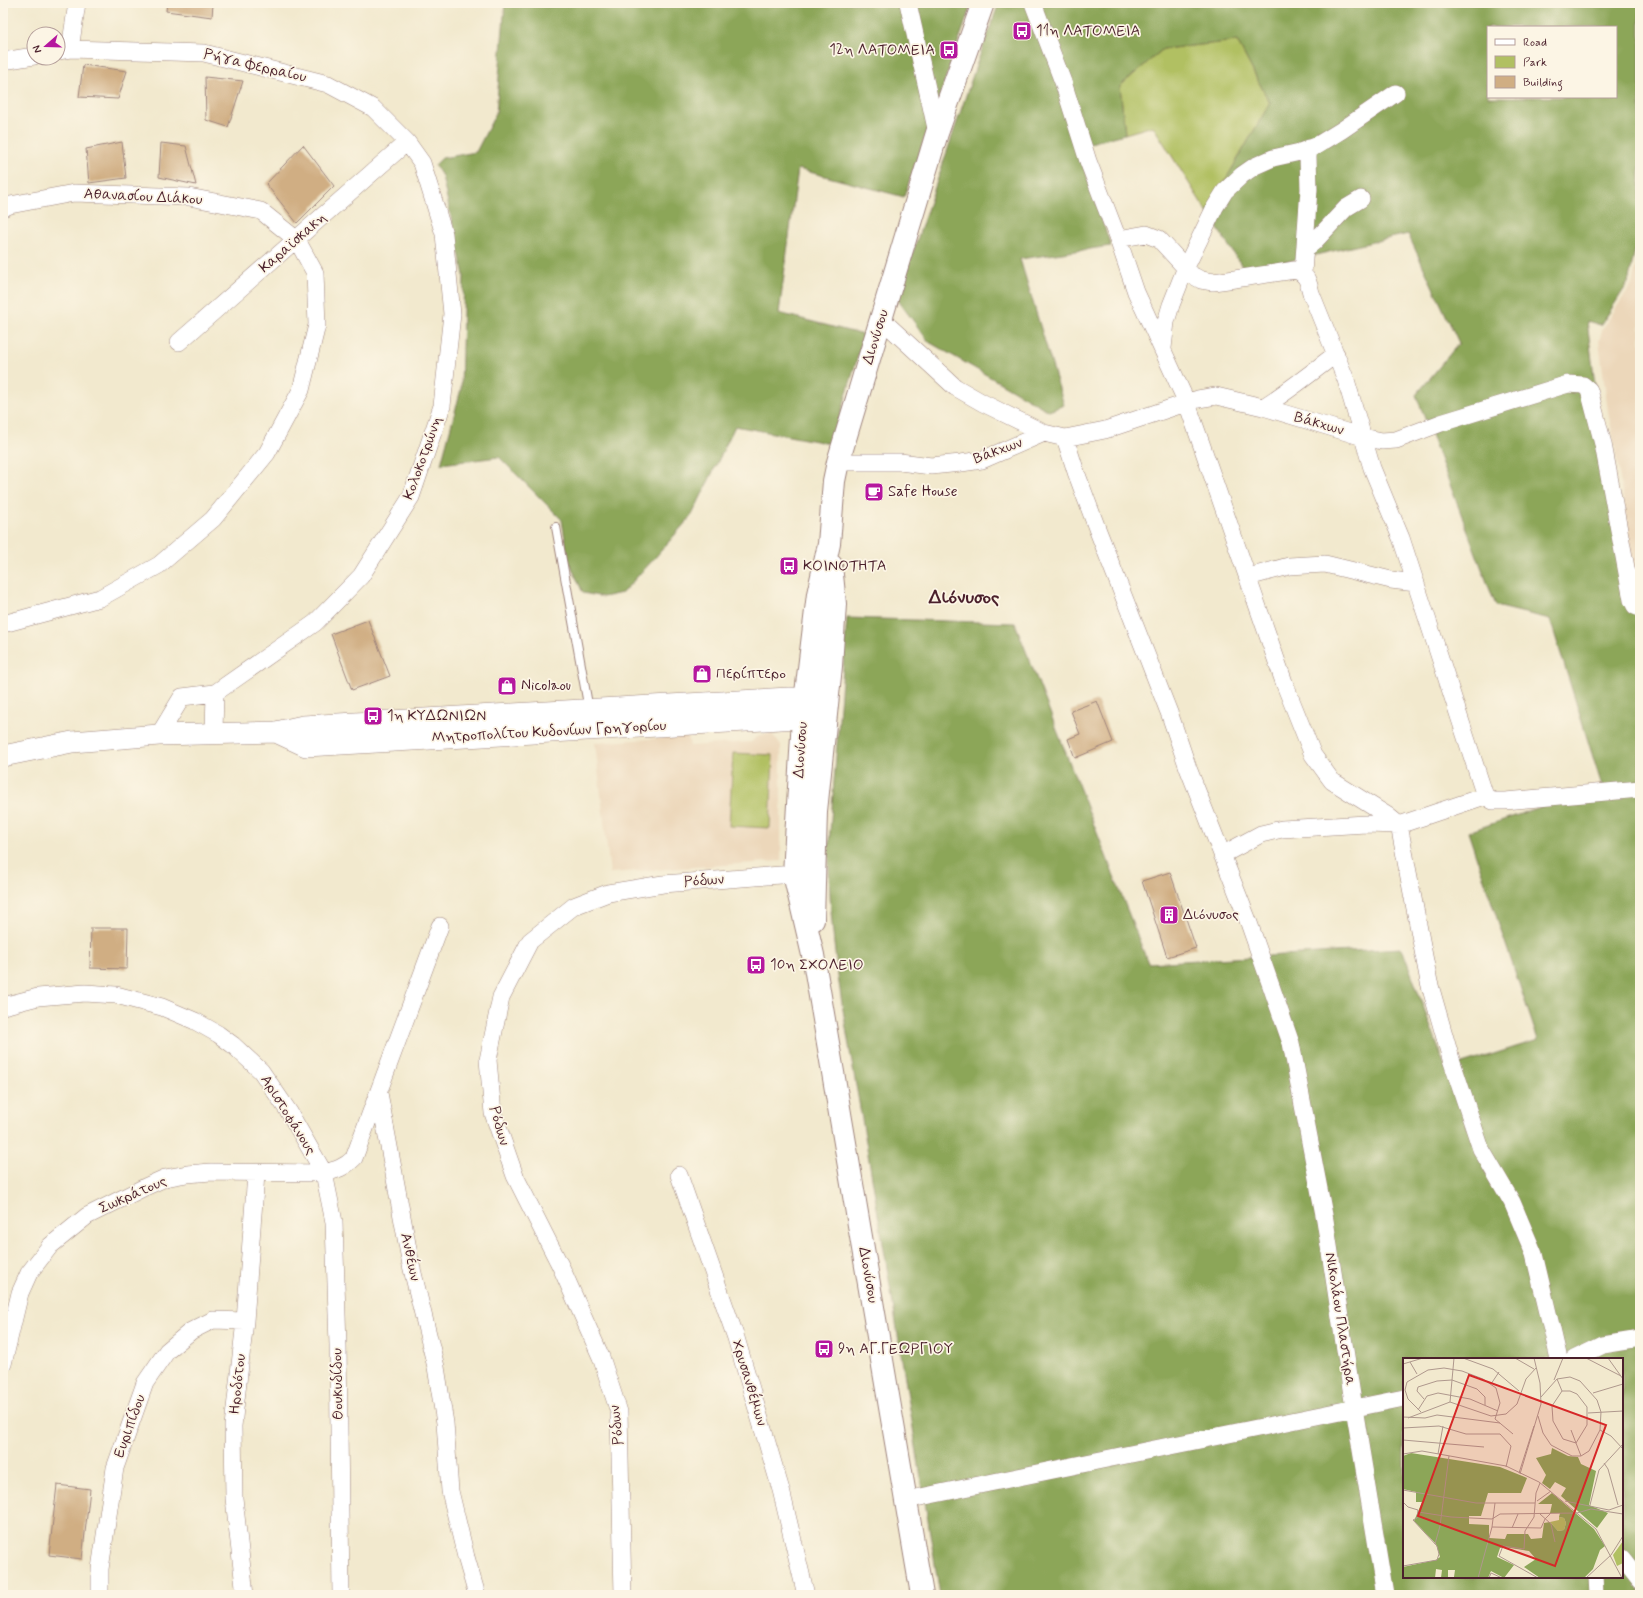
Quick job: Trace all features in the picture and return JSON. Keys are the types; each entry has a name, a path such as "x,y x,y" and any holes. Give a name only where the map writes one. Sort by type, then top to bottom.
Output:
{"main road":[{"name":"Διονύσου","path":"922,1595 813,955 804,872 804,708 818,594 829,544 834,481 838,462 936,133 983,3"},
{"name":"Διονύσου","path":"804,872 816,811 835,604 829,544"}],"street":[{"path":"66,43 77,3"},
{"name":"Διονύσου","path":"908,3 936,133"},
{"path":"1033,3 1063,82 1088,161 1118,239 1136,292 1187,403 1285,685 1313,754 1332,781 1388,816 1399,825 1427,975 1451,1059 1481,1149 1512,1202 1534,1254 1559,1358"},
{"name":"Ρήγα Φερραίου","path":"66,50 204,53 328,84 373,108 407,142"},
{"path":"3,61 26,57"},
{"path":"1162,348 1166,322 1171,305 1186,267 1215,207 1225,191 1242,175 1255,166 1273,158 1300,152 1309,148 1342,130 1396,93"},
{"name":"Καραϊσκακη","path":"179,342 407,142"},
{"name":"Κολοκοτρώνη","path":"216,693 315,623 361,576 411,497 442,406 452,314 444,234 422,163 407,142"},
{"path":"1302,273 1309,189 1309,148"},
{"name":"Αθανασίου Διάκου","path":"3,208 10,205 74,193 190,197 261,211 296,240"},
{"path":"1305,250 1346,208 1361,199"},
{"path":"1118,239 1146,234 1159,239 1192,275 1201,280 1213,282 1295,270 1302,273 1307,278 1311,293 1346,380 1372,468 1401,538 1485,796 1493,801 1505,801 1640,789"},
{"path":"3,624 100,598 159,566 213,519 267,453 301,390 318,325 315,273 296,240"},
{"path":"881,320 956,387 983,403 1044,433"},
{"path":"1263,407 1284,394 1336,354"},
{"name":"Βάκχων","path":"838,462 900,462 931,466 982,460 1044,433 1065,438 1105,430 1198,399 1216,396 1263,407 1363,437 1382,440 1396,440 1441,423 1568,384 1583,385 1589,390 1603,444 1636,604"},
{"name":"Νικολάου Πλαστήρα","path":"1065,438 1098,531 1170,715 1188,768 1249,923 1291,1043 1325,1220 1385,1595"},
{"path":"1248,577 1289,566 1325,564 1391,580 1416,583"},
{"path":"160,734 182,696 216,693 214,732"},
{"name":"Μητροπολίτου Κυδονίων Γρηγορίου","path":"3,756 72,742 160,734 276,732 306,746 590,720 804,708 826,710"},
{"path":"1222,855 1261,834 1282,829 1360,824 1399,825 1485,796"},
{"name":"Ρόδων","path":"623,1595 619,1412 601,1357 561,1267 515,1176 493,1113 488,1060 501,997 530,941 574,906 608,893 663,884 804,872"},
{"path":"378,1093 440,926"},
{"name":"Αριστοφάνους","path":"3,1006 22,1000 46,996 98,993 116,995 162,1007 195,1021 218,1034 261,1071 289,1112 324,1173"},
{"name":"Σωκράτους","path":"3,1364 5,1345 20,1293 29,1273 50,1246 87,1216 165,1178 211,1172 256,1174 324,1173 340,1169 354,1158 378,1093"},
{"name":"Ανθέων","path":"378,1093 411,1265 436,1367 445,1423 450,1491 477,1595"},
{"name":"Θουκυδίδου","path":"324,1173 334,1222 338,1345 341,1595"},
{"name":"Ηροδότου","path":"245,1595 234,1498 233,1426 245,1321 256,1174"},
{"name":"Χρυσανθέμων","path":"679,1174 736,1338 781,1490 806,1595"},
{"name":"Ευριπίδου","path":"100,1595 100,1569 115,1468 145,1383 166,1350 191,1331 214,1320 245,1321"},
{"path":"1576,1358 1603,1345 1640,1338"},
{"path":"906,1500 1403,1398"},
{"path":"1623,1559 1640,1581"},
{"path":"1595,1578 1596,1595"}],"lane":[{"path":"556,528 590,720"}],"shaded area":[{"path":"1640,246 1640,596 1638,596 1615,446 1608,412 1599,341 1603,328 1632,284"},
{"path":"772,734 781,745 781,861 610,873 595,743 688,736 690,746 751,742 759,735"}],"green space":[{"path":"505,3 972,3 904,197 798,169 779,313 864,335 832,444 735,426 692,515 622,593 603,597 583,593 568,559 562,520 499,457 441,464 461,389 464,275 442,176 435,165 442,158 476,152 496,113"},
{"path":"999,3 1640,3 1640,226 1628,283 1601,325 1587,321 1598,409 1640,603 1640,1595 940,1595 868,1154 841,999 832,922 829,883 829,844 847,618 1015,623 1148,963 1402,948 1446,1069 1538,1040 1468,832 1602,786 1550,619 1496,606 1416,395 1459,343 1408,234 1245,271 1207,212 1270,103 1237,41 1163,49 1120,86 1125,134 1077,148 1111,246 1020,259 1064,405 1049,411 929,342 897,299 977,63"},
{"path":"1237,41 1270,103 1207,212 1153,126 1125,134 1120,86 1163,49"},
{"path":"733,753 773,755 770,828 729,826"}],"building":[{"path":"167,3 213,3 212,17 166,11"},
{"path":"83,65 127,71 118,99 79,97"},
{"path":"205,77 243,81 228,127 206,120"},
{"path":"122,142 126,178 89,183 86,149"},
{"path":"161,143 186,146 196,185 159,177"},
{"path":"303,145 334,186 297,223 266,184"},
{"path":"368,620 390,676 352,690 331,634"},
{"path":"1097,701 1113,742 1075,758 1068,739 1080,734 1071,711"},
{"name":"Διόνυσος","path":"1170,872 1196,948 1167,957 1142,881"},
{"path":"91,928 128,928 127,969 90,968"},
{"path":"57,1485 90,1489 82,1559 49,1555"}],"place":[{"name":"11η ΛΑΤΟΜΕΙΑ","path":"1022,31"},
{"name":"12η ΛΑΤΟΜΕΙΑ","path":"949,50"},
{"name":"Safe House","path":"874,492"},
{"name":"ΚΟΙΝΟΤΗΤΑ","path":"789,566"},
{"name":"Περίπτερο","path":"702,674"},
{"name":"Nicolaou","path":"507,686"},
{"name":"1η ΚΥΔΩΝΙΩΝ","path":"373,716"},
{"name":"Διόνυσος","path":"1169,915"},
{"name":"10η ΣΧΟΛΕΙΟ","path":"756,965"},
{"name":"9η ΑΓ.ΓΕΩΡΓΙΟΥ","path":"824,1349"}],"district":[{"name":"Διόνυσος","path":"964,597"}]}
